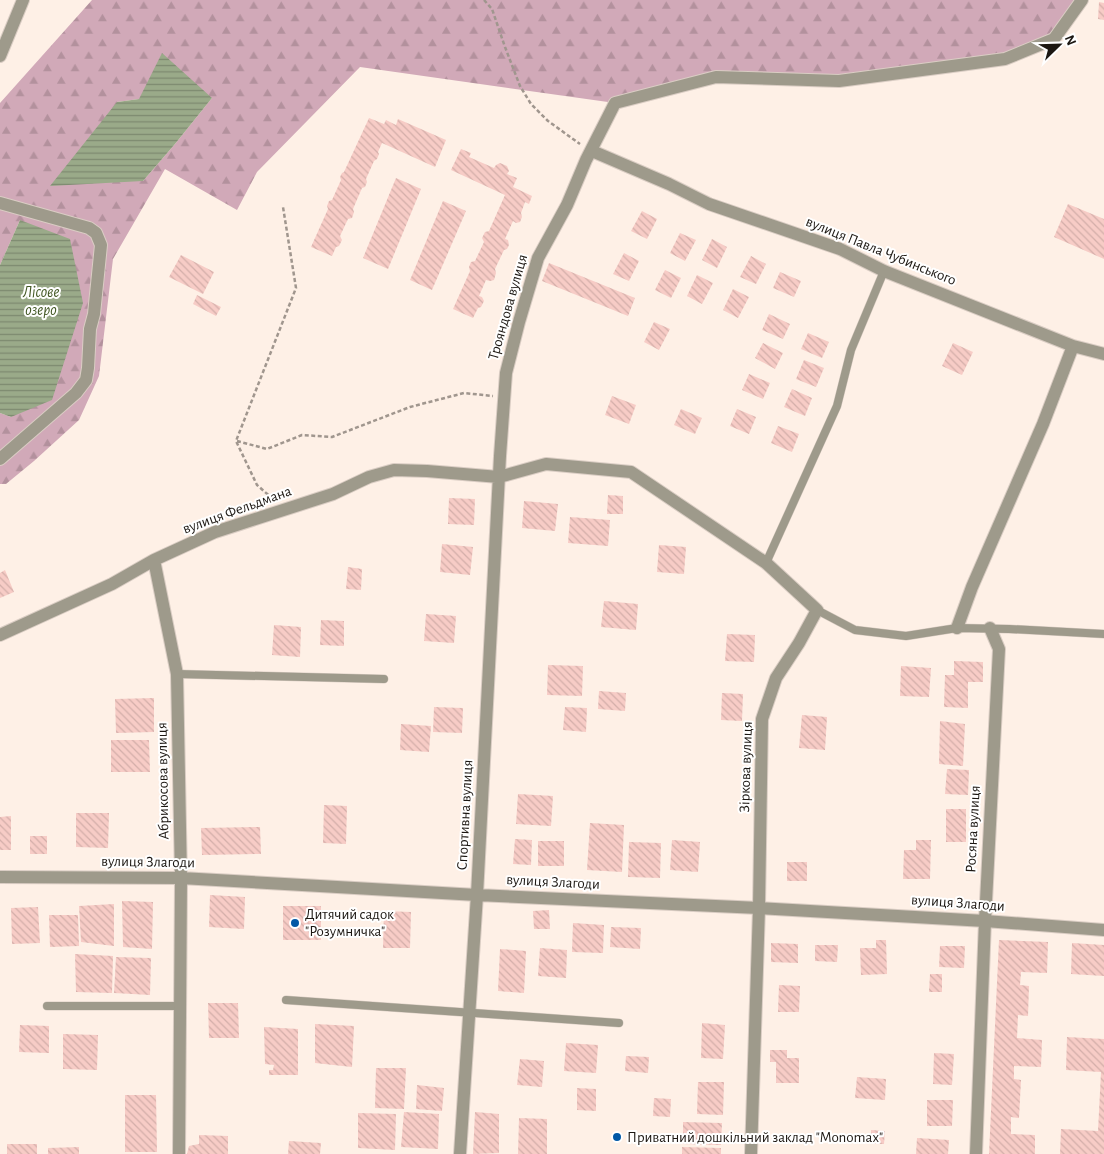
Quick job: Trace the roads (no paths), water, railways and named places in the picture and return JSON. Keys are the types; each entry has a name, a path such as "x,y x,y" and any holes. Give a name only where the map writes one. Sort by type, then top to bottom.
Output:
{"street":[{"path":"0,56 23,0"},
{"name":"Трояндова вулиця","path":"500,477 506,373 538,258 567,205 615,103 716,77 839,81 1005,59 1054,39 1082,0"},
{"name":"вулиця Павла Чубинського","path":"592,151 669,184 709,204 840,249 884,271 1073,346 1104,354"},
{"path":"0,203 89,228 96,233 101,245 94,314 90,330 86,380 76,393 0,459"},
{"path":"957,628 972,587 1043,424 1073,346"},
{"path":"500,477 546,464 631,472 766,563 818,610"},
{"name":"вулиця Фельдмана","path":"0,635 112,584 154,560 215,532 333,494 369,477 394,470 500,477"},
{"name":"Спортивна вулиця","path":"460,1154 477,895 500,477"},
{"name":"Абрикосова вулиця","path":"154,560 178,674 181,878 179,1154"},
{"name":"Зіркова вулиця","path":"750,1154 760,908 762,719 776,678 818,610"},
{"name":"Росяна вулиця","path":"976,1154 985,921 999,649 990,628"},
{"name":"вулиця Злагоди","path":"0,877 181,878 477,895 760,908 1104,930"}],"lane":[{"path":"766,563 837,406 851,350 884,271"},
{"path":"818,610 855,630 906,636 957,628 1104,634"},
{"path":"178,674 384,679"},
{"path":"286,1000 619,1023"},
{"path":"47,1006 180,1006"}],"water":[{"path":"162,53 212,98 175,144 143,181 50,186 117,102 139,99"},
{"name":"Лісове озеро","path":"20,220 70,239 83,303 52,400 11,417 0,413 0,265"}],"place":[{"name":"Дитячий садок \"Розумничка\"","path":"295,923"},
{"name":"Приватний дошкільний заклад \"Monomax\"","path":"617,1137"}]}
